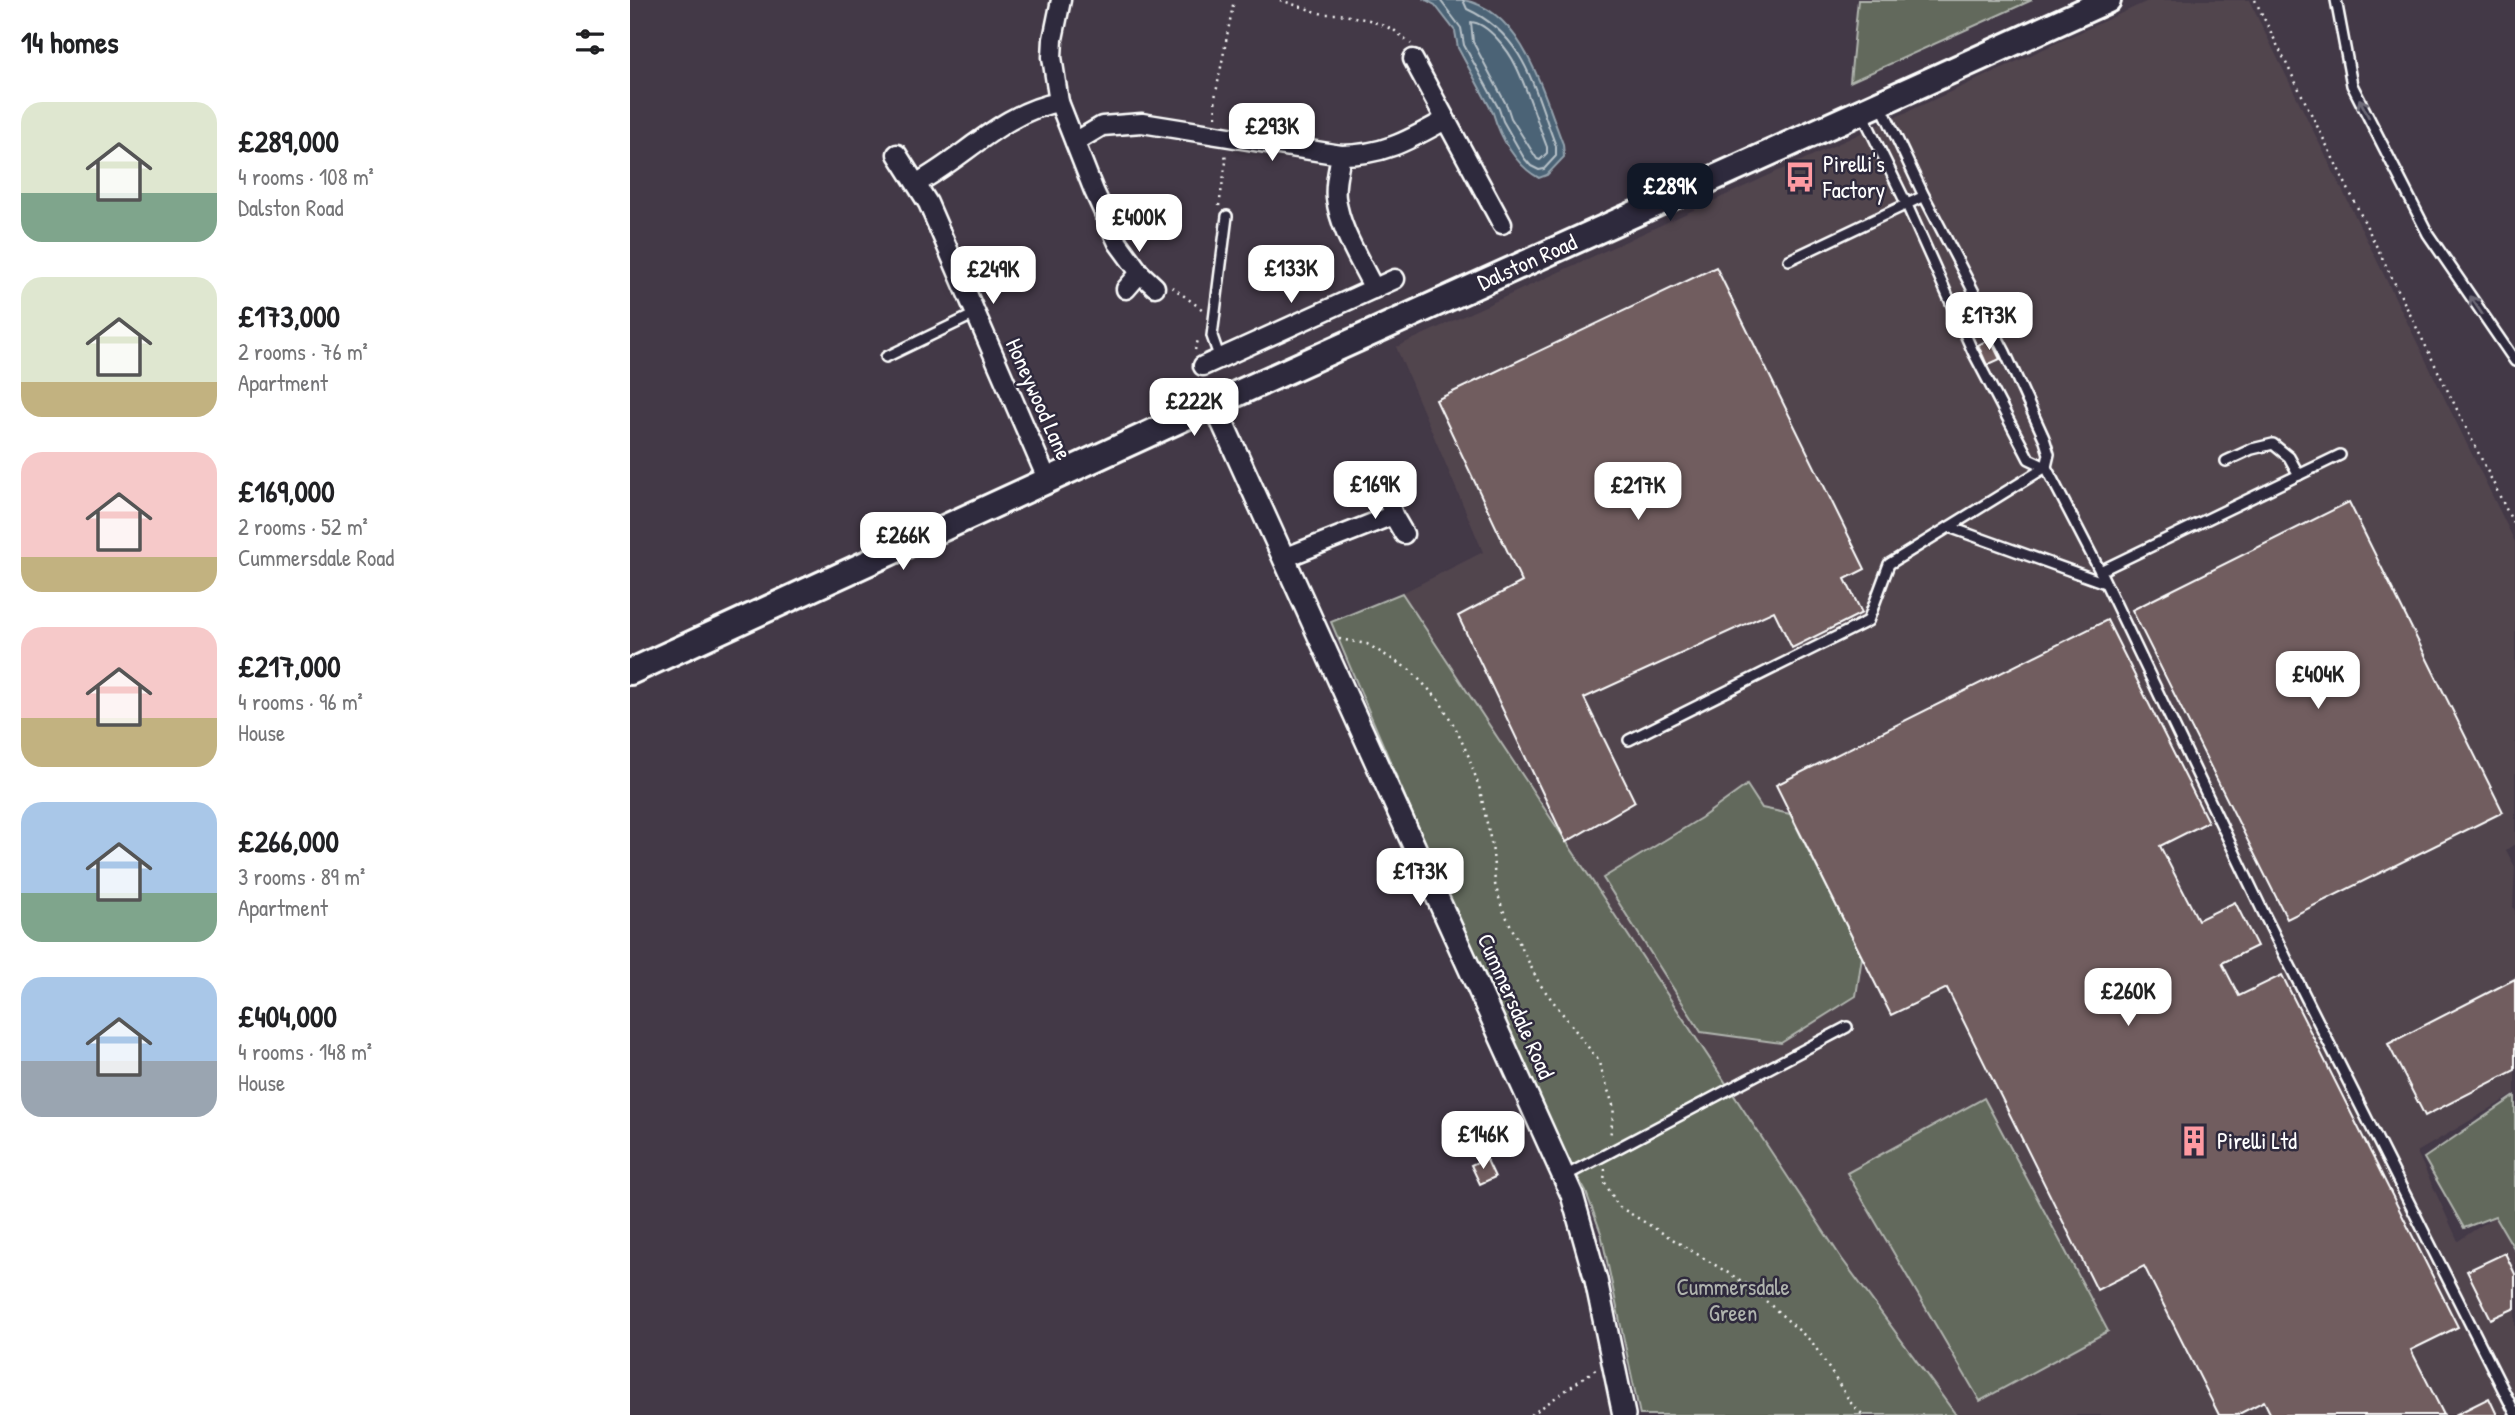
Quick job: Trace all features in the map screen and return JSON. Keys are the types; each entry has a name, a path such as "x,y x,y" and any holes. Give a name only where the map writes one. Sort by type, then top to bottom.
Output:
{"main road":[{"name":"Dalston Road","path":"630,672 1214,404 2108,0"}],"street":[{"path":"1061,0 1052,57 1059,102 1118,243 1140,273 1155,287"},
{"path":"1413,59 1502,224"},
{"path":"917,183 1000,125 1059,102"},
{"path":"1075,142 1102,126 1142,122 1341,155 1370,153 1403,144 1445,120"},
{"name":"Honeywood Lane","path":"897,155 928,203 1048,481"},
{"path":"1341,155 1336,196 1339,212 1374,289"},
{"path":"1126,289 1140,273"},
{"path":"1205,359 1395,279"},
{"name":"Cummersdale Road","path":"1214,404 1572,1195 1596,1280 1624,1415"},
{"path":"1385,490 1404,534"},
{"path":"1284,558 1394,515"}],"lane":[{"path":"2336,0 2352,85 2428,234 2515,361"},
{"path":"1629,740 1868,621 1889,564 2046,467 2049,454 2005,352 1924,196 1871,107"},
{"path":"1871,107 1907,205 1973,352 2029,459 2046,467 2100,571 2264,916 2515,1413"},
{"path":"1789,260 1924,196"},
{"path":"1205,359 1212,336 1227,216"},
{"path":"886,357 975,314"},
{"path":"2226,461 2252,449 2273,444 2288,457 2299,475"},
{"path":"2100,571 2340,455"},
{"path":"1949,527 2105,583"},
{"path":"1564,1177 1847,1027"}],"path":[{"path":"1219,208 1226,162 1216,122 1215,98 1234,0"},
{"path":"2255,0 2515,527"},
{"path":"1155,287 1167,283 1203,309 1202,321"},
{"path":"1201,333 1205,359"},
{"path":"1322,641 1342,639 1367,644 1390,656 1410,670 1439,700 1456,729 1480,790 1493,852 1495,884 1502,908 1539,983 1598,1060 1608,1084 1615,1108 1604,1181 1618,1206 1748,1285 1812,1342 1851,1403 1863,1415"},
{"path":"1531,1415 1613,1357"}],"shaded area":[{"path":"2150,0 2249,0 2515,542 2515,844 2506,850 2515,867 2515,1094 2417,1152 2458,1241 2495,1216 2515,1254 2515,1415 1956,1415 1842,1259 1402,593 1483,552 1396,347"}],"green space":[{"path":"1858,0 2032,0 1850,82"},
{"name":"Cummersdale Green","path":"1402,593 1842,1259 1956,1415 1640,1415 1601,1233 1586,1192 1568,1160 1409,806 1331,622"},
{"path":"1747,785 1762,808 1790,814 1862,957 1856,996 1781,1043 1701,1032 1603,878 1701,818"},
{"path":"2515,1096 2515,1250 2495,1216 2464,1228 2424,1158"},
{"path":"1984,1098 2108,1331 1980,1401 1847,1173"}],"water":[{"path":"1426,0 1464,0 1485,8 1502,21 1517,38 1539,81 1563,144 1564,157 1547,175 1539,178 1531,173 1510,150 1458,48 1455,31 1435,5"}],"building":[{"path":"1716,267 1865,569 1845,579 1862,613 1792,648 1774,611 1584,698 1635,802 1566,842 1458,616 1522,582 1436,400"},
{"path":"1990,339 2000,359 1987,365 1978,345"},
{"path":"2349,502 2503,812 2287,919 2132,610"},
{"name":"Pirelli Ltd","path":"2107,620 2208,822 2160,846 2198,920 2235,902 2257,946 2222,963 2239,996 2282,975 2458,1327 2411,1350 2444,1415 2271,1415 2264,1401 2237,1415 2219,1415 2144,1266 2097,1290 1947,988 1891,1015 1776,785"},
{"path":"2515,979 2515,1070 2425,1116 2388,1044"},
{"path":"1486,1158 1495,1177 1480,1184 1471,1165"},
{"path":"2505,1253 2515,1274 2515,1308 2491,1319 2467,1271"},
{"path":"2489,1398 2497,1415 2455,1415"}],"place":[{"name":"Pirelli's Factory","path":"1800,177"},
{"name":"Pirelli Ltd","path":"2194,1141"}]}
